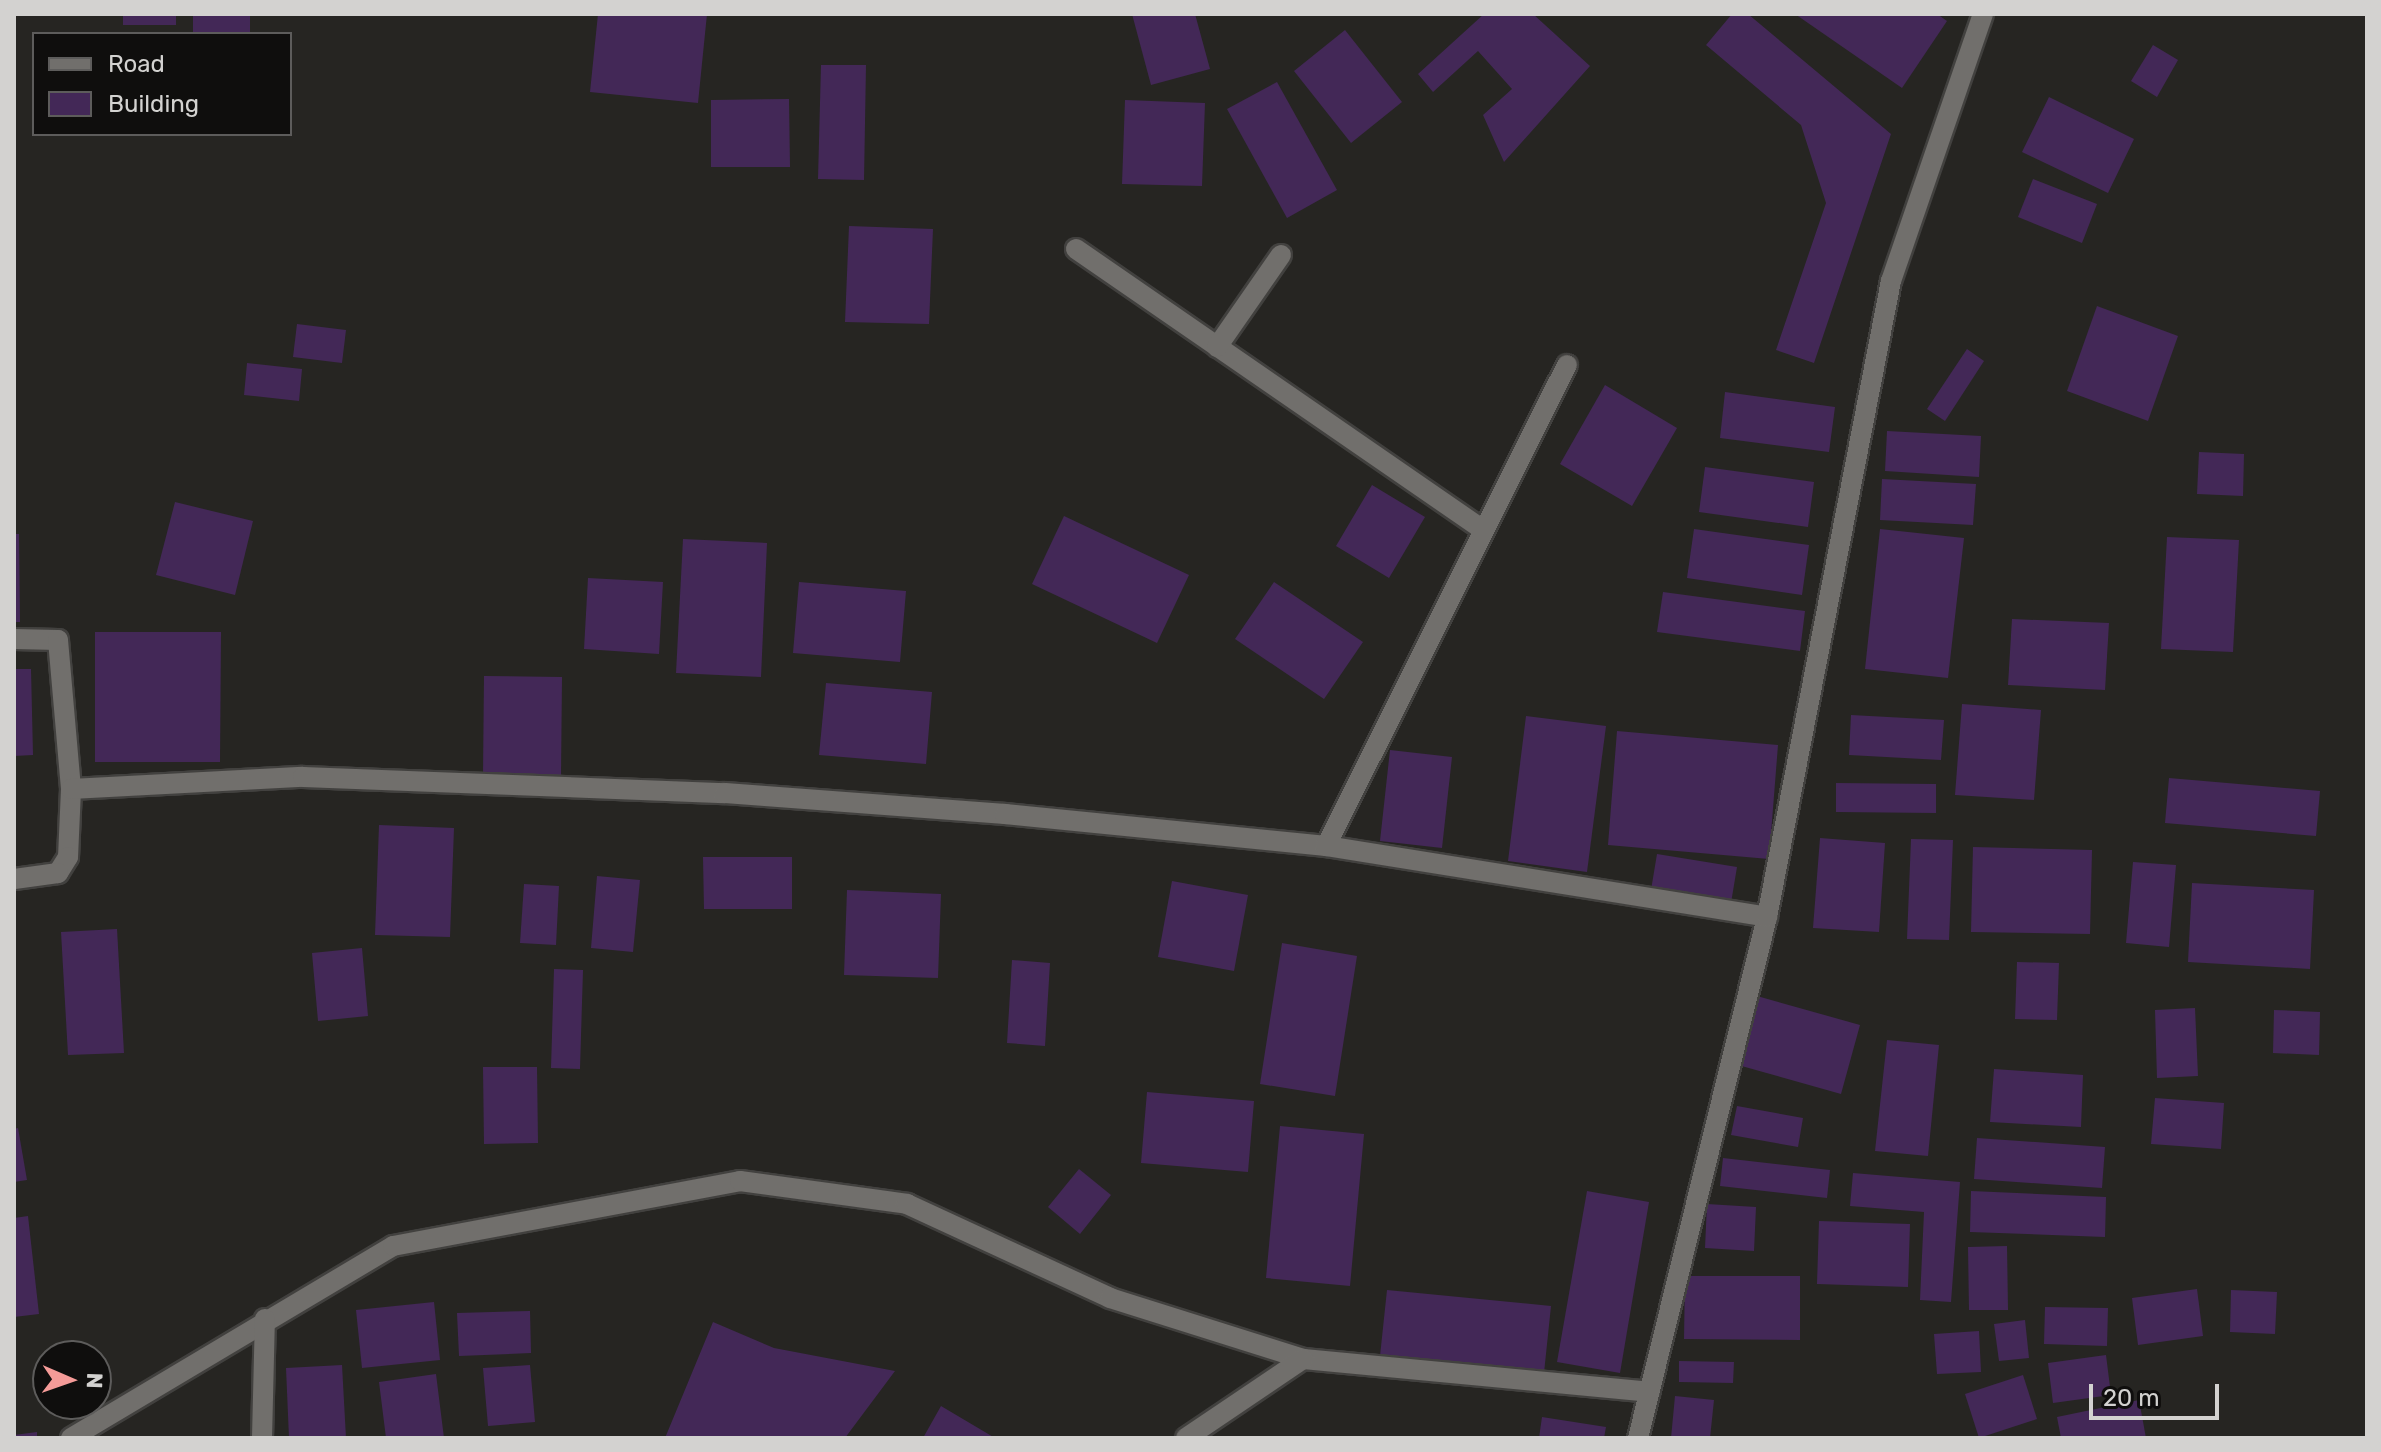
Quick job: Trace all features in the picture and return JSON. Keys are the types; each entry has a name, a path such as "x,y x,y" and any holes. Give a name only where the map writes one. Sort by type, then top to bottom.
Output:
{"street":[{"path":"1638,1438 1767,917 1891,281 1983,14"},
{"path":"1076,249 1481,528"},
{"path":"1217,347 1281,255"},
{"path":"1326,846 1481,528 1567,365"},
{"path":"14,639 58,640 71,789 68,857 58,873 14,879"},
{"path":"71,789 303,777 725,793 1326,846 1767,917"},
{"path":"71,1438 265,1319 393,1246 740,1181 907,1204 1110,1298 1303,1359 1649,1392"},
{"path":"262,1438 265,1319"},
{"path":"1186,1438 1303,1359"}],"building":[{"path":"123,14 176,14 176,25 123,25"},
{"path":"193,14 250,14 250,32 193,32"},
{"path":"598,14 707,14 698,103 590,92"},
{"path":"1132,14 1195,14 1210,69 1151,85"},
{"path":"1484,14 1533,14 1590,66 1504,162 1483,115 1512,89 1478,51 1433,92 1418,74"},
{"path":"1732,14 1748,14 1891,134 1814,363 1776,350 1826,203 1801,125 1706,45"},
{"path":"1795,14 1937,14 1947,21 1902,88"},
{"path":"1345,30 1402,102 1351,143 1294,71"},
{"path":"2153,45 2178,60 2157,97 2131,81"},
{"path":"821,65 866,65 864,180 818,179"},
{"path":"1277,82 1337,190 1287,218 1227,109"},
{"path":"2049,97 2134,139 2108,193 2022,152"},
{"path":"789,99 790,167 711,167 711,100"},
{"path":"1125,100 1205,103 1202,186 1122,184"},
{"path":"2033,179 2097,204 2082,243 2018,217"},
{"path":"849,226 933,229 929,324 845,322"},
{"path":"2097,306 2178,336 2148,421 2067,391"},
{"path":"297,324 346,330 342,363 293,357"},
{"path":"1967,349 1984,361 1945,421 1927,409"},
{"path":"247,363 302,369 299,401 244,395"},
{"path":"1605,385 1677,428 1632,506 1560,464"},
{"path":"1725,392 1835,407 1829,452 1720,438"},
{"path":"1887,431 1981,436 1979,477 1885,471"},
{"path":"2199,452 2244,454 2243,496 2197,494"},
{"path":"1705,467 1814,482 1808,527 1699,512"},
{"path":"1882,479 1976,484 1973,525 1880,520"},
{"path":"1372,485 1425,517 1389,578 1336,546"},
{"path":"175,502 253,521 235,595 156,575"},
{"path":"1064,516 1189,575 1157,643 1032,584"},
{"path":"1694,529 1809,545 1802,595 1687,578"},
{"path":"1880,529 1964,538 1948,678 1865,669"},
{"path":"14,534 19,534 20,622 14,622"},
{"path":"2167,537 2239,540 2233,652 2161,649"},
{"path":"683,539 767,543 761,677 676,673"},
{"path":"588,578 663,582 659,654 584,649"},
{"path":"799,582 906,591 900,662 793,653"},
{"path":"1274,582 1363,642 1324,699 1235,639"},
{"path":"1663,592 1805,611 1800,651 1657,632"},
{"path":"2012,619 2109,623 2105,690 2008,685"},
{"path":"95,632 221,632 220,762 95,762"},
{"path":"14,669 31,669 33,755 14,756"},
{"path":"484,676 562,677 561,776 483,776"},
{"path":"826,683 932,692 926,764 819,755"},
{"path":"1962,704 2041,710 2034,800 1955,795"},
{"path":"1851,715 1944,720 1941,760 1849,755"},
{"path":"1526,716 1606,726 1587,872 1508,861"},
{"path":"1617,731 1778,745 1769,859 1608,845"},
{"path":"1390,750 1452,757 1442,848 1380,841"},
{"path":"2169,778 2320,791 2316,836 2165,823"},
{"path":"1836,783 1936,784 1936,813 1836,812"},
{"path":"379,825 454,828 450,937 375,935"},
{"path":"1820,838 1885,843 1879,932 1813,928"},
{"path":"1911,839 1953,840 1949,940 1907,939"},
{"path":"1973,847 2092,850 2090,934 1971,932"},
{"path":"1657,854 1737,867 1731,903 1651,890"},
{"path":"703,857 792,857 792,909 704,909"},
{"path":"2133,862 2176,865 2169,947 2126,943"},
{"path":"597,876 640,880 633,952 591,948"},
{"path":"1172,881 1248,895 1234,971 1158,957"},
{"path":"2192,883 2314,890 2310,969 2188,962"},
{"path":"524,884 559,886 556,945 520,943"},
{"path":"847,890 941,894 938,978 844,975"},
{"path":"117,929 124,1053 68,1055 61,932"},
{"path":"1282,943 1357,956 1335,1096 1260,1084"},
{"path":"362,948 368,1016 318,1021 312,953"},
{"path":"1012,960 1050,963 1045,1046 1007,1043"},
{"path":"2017,962 2059,963 2057,1020 2015,1019"},
{"path":"554,969 583,970 580,1069 551,1068"},
{"path":"1757,996 1860,1025 1841,1094 1738,1065"},
{"path":"2195,1008 2198,1076 2157,1078 2155,1010"},
{"path":"2274,1010 2320,1012 2319,1055 2273,1053"},
{"path":"1887,1040 1939,1045 1928,1156 1875,1151"},
{"path":"483,1067 537,1067 538,1143 484,1144"},
{"path":"1994,1069 2083,1075 2081,1127 1990,1122"},
{"path":"1147,1092 1254,1101 1248,1172 1141,1163"},
{"path":"2155,1098 2224,1103 2221,1149 2151,1144"},
{"path":"1737,1106 1803,1118 1798,1147 1731,1135"},
{"path":"1280,1126 1364,1134 1350,1286 1266,1278"},
{"path":"18,1128 27,1180 14,1182 14,1129"},
{"path":"1977,1138 2105,1147 2102,1188 1974,1179"},
{"path":"1723,1158 1830,1170 1827,1198 1720,1186"},
{"path":"1079,1169 1111,1195 1080,1234 1048,1207"},
{"path":"1853,1173 1960,1182 1951,1302 1920,1300 1924,1212 1850,1206"},
{"path":"1587,1191 1649,1202 1620,1373 1557,1362"},
{"path":"1971,1191 2106,1197 2105,1237 1970,1232"},
{"path":"1707,1204 1756,1207 1754,1251 1705,1248"},
{"path":"28,1216 39,1314 14,1317 14,1218"},
{"path":"1819,1221 1910,1224 1908,1287 1817,1284"},
{"path":"2007,1246 2008,1310 1969,1310 1968,1247"},
{"path":"1685,1276 1800,1276 1800,1340 1684,1339"},
{"path":"2197,1289 2203,1336 2138,1345 2132,1298"},
{"path":"1387,1290 1551,1306 1544,1373 1380,1356"},
{"path":"2231,1290 2277,1292 2275,1334 2230,1332"},
{"path":"434,1302 440,1360 362,1368 356,1310"},
{"path":"2045,1307 2108,1308 2107,1346 2044,1344"},
{"path":"530,1311 531,1353 459,1356 457,1313"},
{"path":"2025,1320 2029,1358 1999,1361 1994,1324"},
{"path":"713,1322 774,1348 895,1371 845,1438 665,1438"},
{"path":"1979,1331 1981,1372 1937,1374 1934,1334"},
{"path":"2106,1355 2111,1395 2053,1403 2048,1363"},
{"path":"1679,1361 1734,1362 1733,1383 1679,1382"},
{"path":"342,1365 346,1438 289,1438 286,1368"},
{"path":"530,1365 535,1422 488,1426 483,1368"},
{"path":"436,1374 444,1438 386,1438 379,1382"},
{"path":"2023,1375 2037,1419 1979,1438 1965,1394"},
{"path":"1675,1396 1714,1400 1710,1438 1671,1438"},
{"path":"2139,1400 2146,1438 2061,1438 2057,1417"},
{"path":"941,1406 995,1438 923,1438"},
{"path":"1542,1417 1606,1427 1604,1438 1539,1438"},
{"path":"37,1432 37,1438 14,1438 14,1435"}]}
